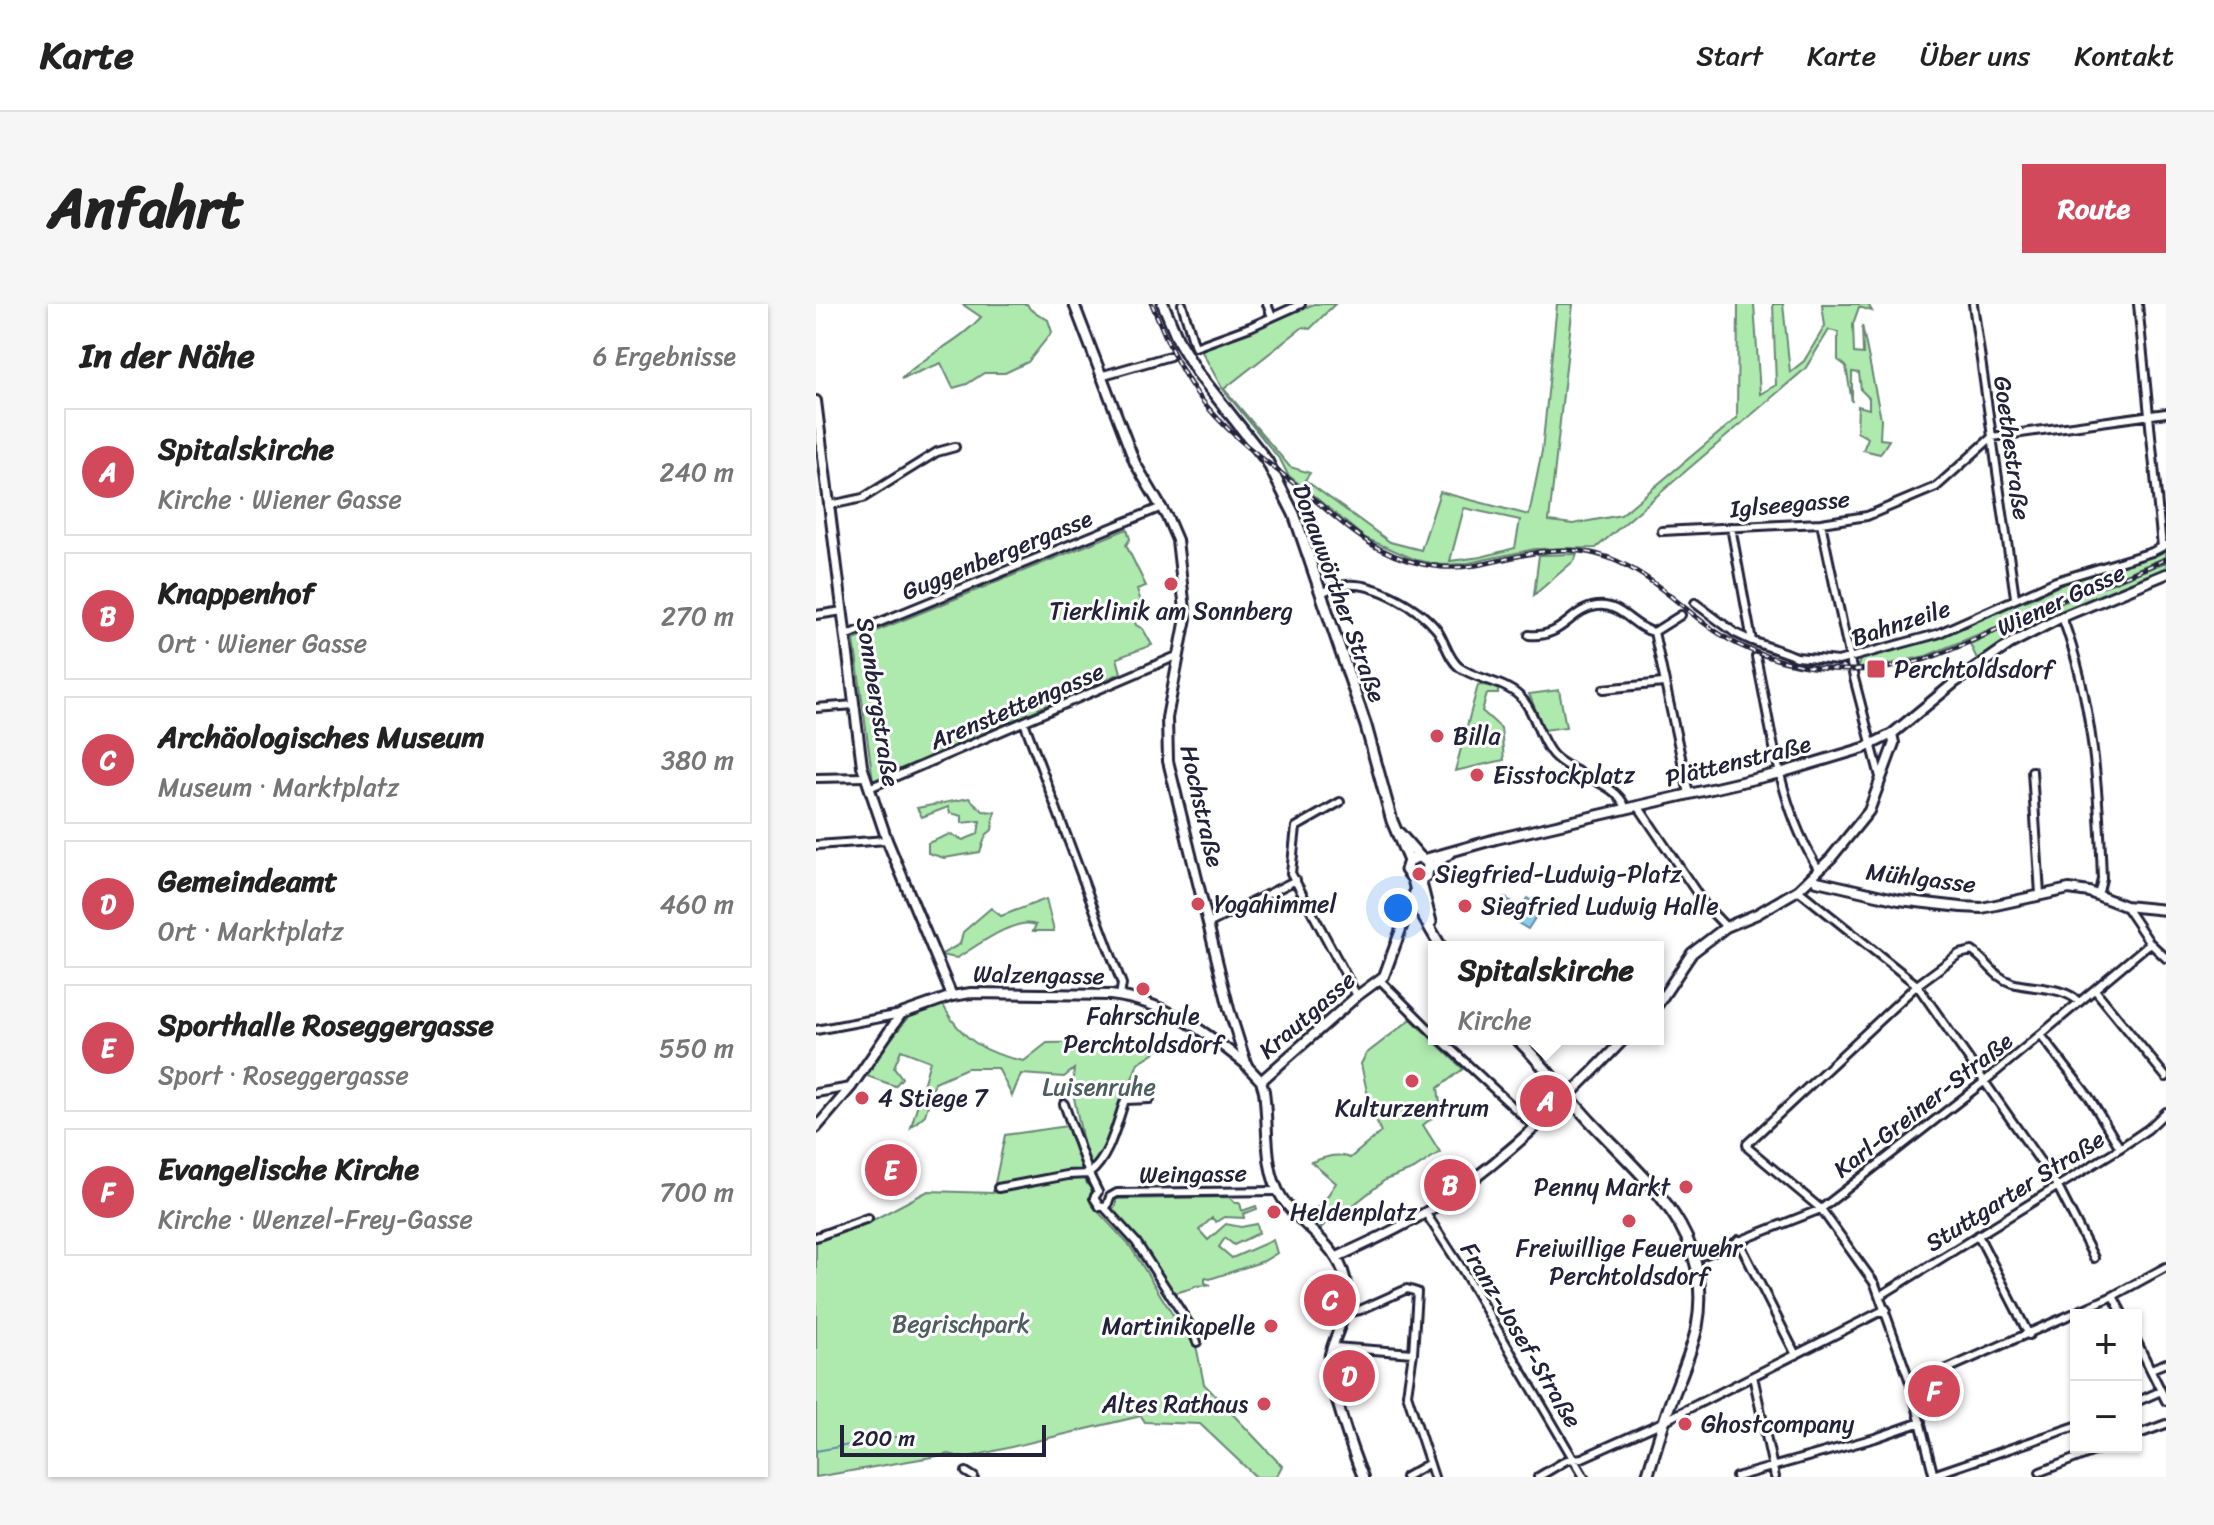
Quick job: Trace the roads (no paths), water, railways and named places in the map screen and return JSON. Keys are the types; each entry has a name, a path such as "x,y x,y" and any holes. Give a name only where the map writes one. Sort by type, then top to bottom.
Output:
{"main road":[{"name":"Hochstraße","path":"1074,304 1135,463 1162,507 1177,540 1186,618 1167,718 1168,761 1222,981 1247,1066 1261,1081"},
{"name":"Donauwörther Straße","path":"1163,304 1179,342 1197,372 1250,438 1281,486 1322,592 1396,831 1417,859"},
{"name":"Sonnbergstraße","path":"816,401 865,777 887,840 952,996"},
{"name":"Wiener Gasse","path":"1892,734 1992,655 2062,617 2166,574"},
{"name":"Plättenstraße","path":"1417,859 1450,854 1496,839 1780,773 1870,745 1892,734"},
{"path":"1664,995 1692,953 1726,927 1757,914 1798,890 1847,839 1869,811 1894,743 1892,734"},
{"name":"Plättenstraße","path":"1429,869 1450,854"},
{"path":"1417,879 1427,876 1429,869 1417,859 1406,870 1417,879 1434,933"},
{"name":"Mühlgasse","path":"1816,873 1817,881 1899,900 1961,907 1982,908 2069,889 2125,906 2166,910"},
{"path":"1380,980 1417,879"},
{"path":"1415,891 1421,913 1438,941"},
{"name":"Krautgasse","path":"1261,1081 1357,996 1380,980"},
{"name":"Walzengasse","path":"901,1014 952,996 971,993 1120,996 1174,1014 1200,1029 1247,1066"},
{"path":"816,1128 851,1087 901,1014"},
{"path":"1523,1045 1659,1193 1686,1234 1696,1258 1699,1294 1697,1327 1647,1477"},
{"path":"1337,1257 1450,1197 1536,1128 1618,1045"},
{"path":"1261,1081 1271,1170 1278,1191 1283,1201 1337,1257 1347,1292 1345,1313 1329,1355 1345,1426 1363,1477"}],"street":[{"path":"1182,304 1195,347 1301,304"},
{"path":"1267,304 1272,317"},
{"name":"Goethestraße","path":"1973,304 2015,597"},
{"path":"2138,304 2164,546"},
{"path":"1100,376 1170,356"},
{"path":"1992,437 2166,413"},
{"name":"Iglseegasse","path":"1662,531 1821,523 1867,516 1936,487 1992,437"},
{"path":"830,505 863,498 937,452 955,447"},
{"name":"Guggenbergergasse","path":"846,636 1162,507"},
{"path":"1821,523 1870,745 1881,780"},
{"path":"1731,527 1752,641"},
{"name":"Bahnzeile","path":"1695,603 1735,633 1752,641 1797,657 1838,661 1937,634 2015,597 2164,546"},
{"path":"1322,592 1346,585 1361,586 1411,605 1435,627 1455,663 1463,670 1507,688 1522,698 1553,755 1618,794 1626,809"},
{"path":"1529,635 1547,636 1587,608 1600,605 1619,610 1646,630 1654,632 1681,615"},
{"path":"816,615 843,611"},
{"path":"2062,617 2079,674 2095,766 2102,879 2098,896"},
{"path":"1654,632 1689,794"},
{"name":"Arenstettengasse","path":"869,788 1179,655"},
{"path":"1756,657 1780,773 1799,835 1816,873"},
{"path":"1604,689 1663,683"},
{"path":"816,708 854,705"},
{"path":"1024,722 1122,984 1120,996"},
{"path":"2032,771 2040,894"},
{"path":"816,778 865,777"},
{"path":"1340,802 1305,821 1294,831 1291,873 1357,996"},
{"path":"1638,806 1705,905 1726,927"},
{"path":"816,845 887,840"},
{"path":"1210,923 1296,880"},
{"path":"1798,890 1917,985 2058,1187 2094,1258"},
{"path":"2125,906 2150,943 2166,958"},
{"path":"2136,908 2138,926"},
{"name":"Karl-Greiner-Straße","path":"1696,1258 1821,1209 1985,1081 2150,943"},
{"path":"2070,1428 1933,1476 1911,1385 1875,1284 1821,1209 1747,1144 1917,985 1959,954 1972,951 1982,957 1996,976 2010,982 2065,993 2079,1002"},
{"path":"1380,980 1428,1028"},
{"path":"2095,990 2166,1077"},
{"name":"Walzengasse","path":"816,1030 901,1014"},
{"path":"2041,1035 2089,1097 2120,1148"},
{"path":"1446,1045 1536,1128"},
{"path":"816,1093 851,1087"},
{"path":"998,1188 1089,1174 1099,1166 1105,1155 1125,1100 1150,1099"},
{"path":"1064,1104 1098,1192 1094,1202 1104,1207 1136,1242 1191,1327 1197,1342"},
{"name":"Stuttgarter Straße","path":"1880,1296 2120,1148 2166,1112"},
{"name":"Weingasse","path":"1110,1197 1117,1193 1278,1191"},
{"path":"1098,1192 1107,1192 1110,1197 1104,1207"},
{"name":"Franz-Josef-Straße","path":"1425,1212 1462,1269 1584,1477"},
{"path":"816,1237 868,1218"},
{"path":"1978,1235 2029,1335"},
{"path":"1738,1240 1796,1355"},
{"path":"1911,1385 2029,1335 2113,1296 2166,1267"},
{"path":"1345,1313 1360,1310 1407,1289 1417,1292 1407,1394 1434,1477"},
{"path":"2113,1296 2120,1309"},
{"path":"1538,1477 1567,1460 1582,1458 1886,1309"},
{"path":"1334,1347 1413,1353"},
{"path":"2142,1352 2166,1401"},
{"path":"2151,1369 2166,1363"},
{"path":"1753,1376 1775,1477"},
{"path":"2142,1399 2161,1391"},
{"path":"1672,1399 1686,1407"},
{"path":"1736,1477 1921,1422"},
{"path":"2142,1433 2166,1424"},
{"path":"2040,1472 2089,1453"},
{"path":"1405,1477 1428,1464"},
{"path":"966,1472 974,1477"}],"water":[{"path":"1504,897 1521,907 1527,898 1542,907 1528,929 1496,910"}],"waterway":[{"path":"816,1451 893,1437 916,1436"}],"railway":[{"path":"1152,304 1178,363 1210,410 1251,449 1351,530 1378,548 1408,560 1441,567 1480,565 1554,550 1596,554 1635,570 1719,634 1782,661 1855,670 1879,669 1926,659 2166,559"}],"place":[{"name":"Tierklinik am Sonnberg","path":"1171,584"},
{"name":"Perchtoldsdorf","path":"1876,669"},
{"name":"Billa","path":"1437,736"},
{"name":"Eisstockplatz","path":"1477,775"},
{"name":"Siegfried-Ludwig-Platz","path":"1419,874"},
{"name":"Yogahimmel","path":"1198,904"},
{"name":"Siegfried Ludwig Halle","path":"1465,906"},
{"name":"Fahrschule Perchtoldsdorf","path":"1143,989"},
{"name":"Kulturzentrum","path":"1412,1081"},
{"name":"4 Stiege 7","path":"862,1098"},
{"name":"Spitalskirche","path":"1546,1101"},
{"name":"Sporthalle Roseggergasse","path":"891,1170"},
{"name":"Knappenhof","path":"1450,1185"},
{"name":"Penny Markt","path":"1686,1187"},
{"name":"Heldenplatz","path":"1274,1212"},
{"name":"Freiwillige Feuerwehr Perchtoldsdorf","path":"1629,1221"},
{"name":"Archäologisches Museum","path":"1330,1300"},
{"name":"Martinikapelle","path":"1271,1326"},
{"name":"Gemeindeamt","path":"1349,1376"},
{"name":"Evangelische Kirche","path":"1934,1391"},
{"name":"Altes Rathaus","path":"1264,1404"},
{"name":"Ghostcompany","path":"1685,1424"}],"park label":[{"name":"Luisenruhe","path":"1099,1087"},
{"name":"Begrischpark","path":"961,1324"}]}
